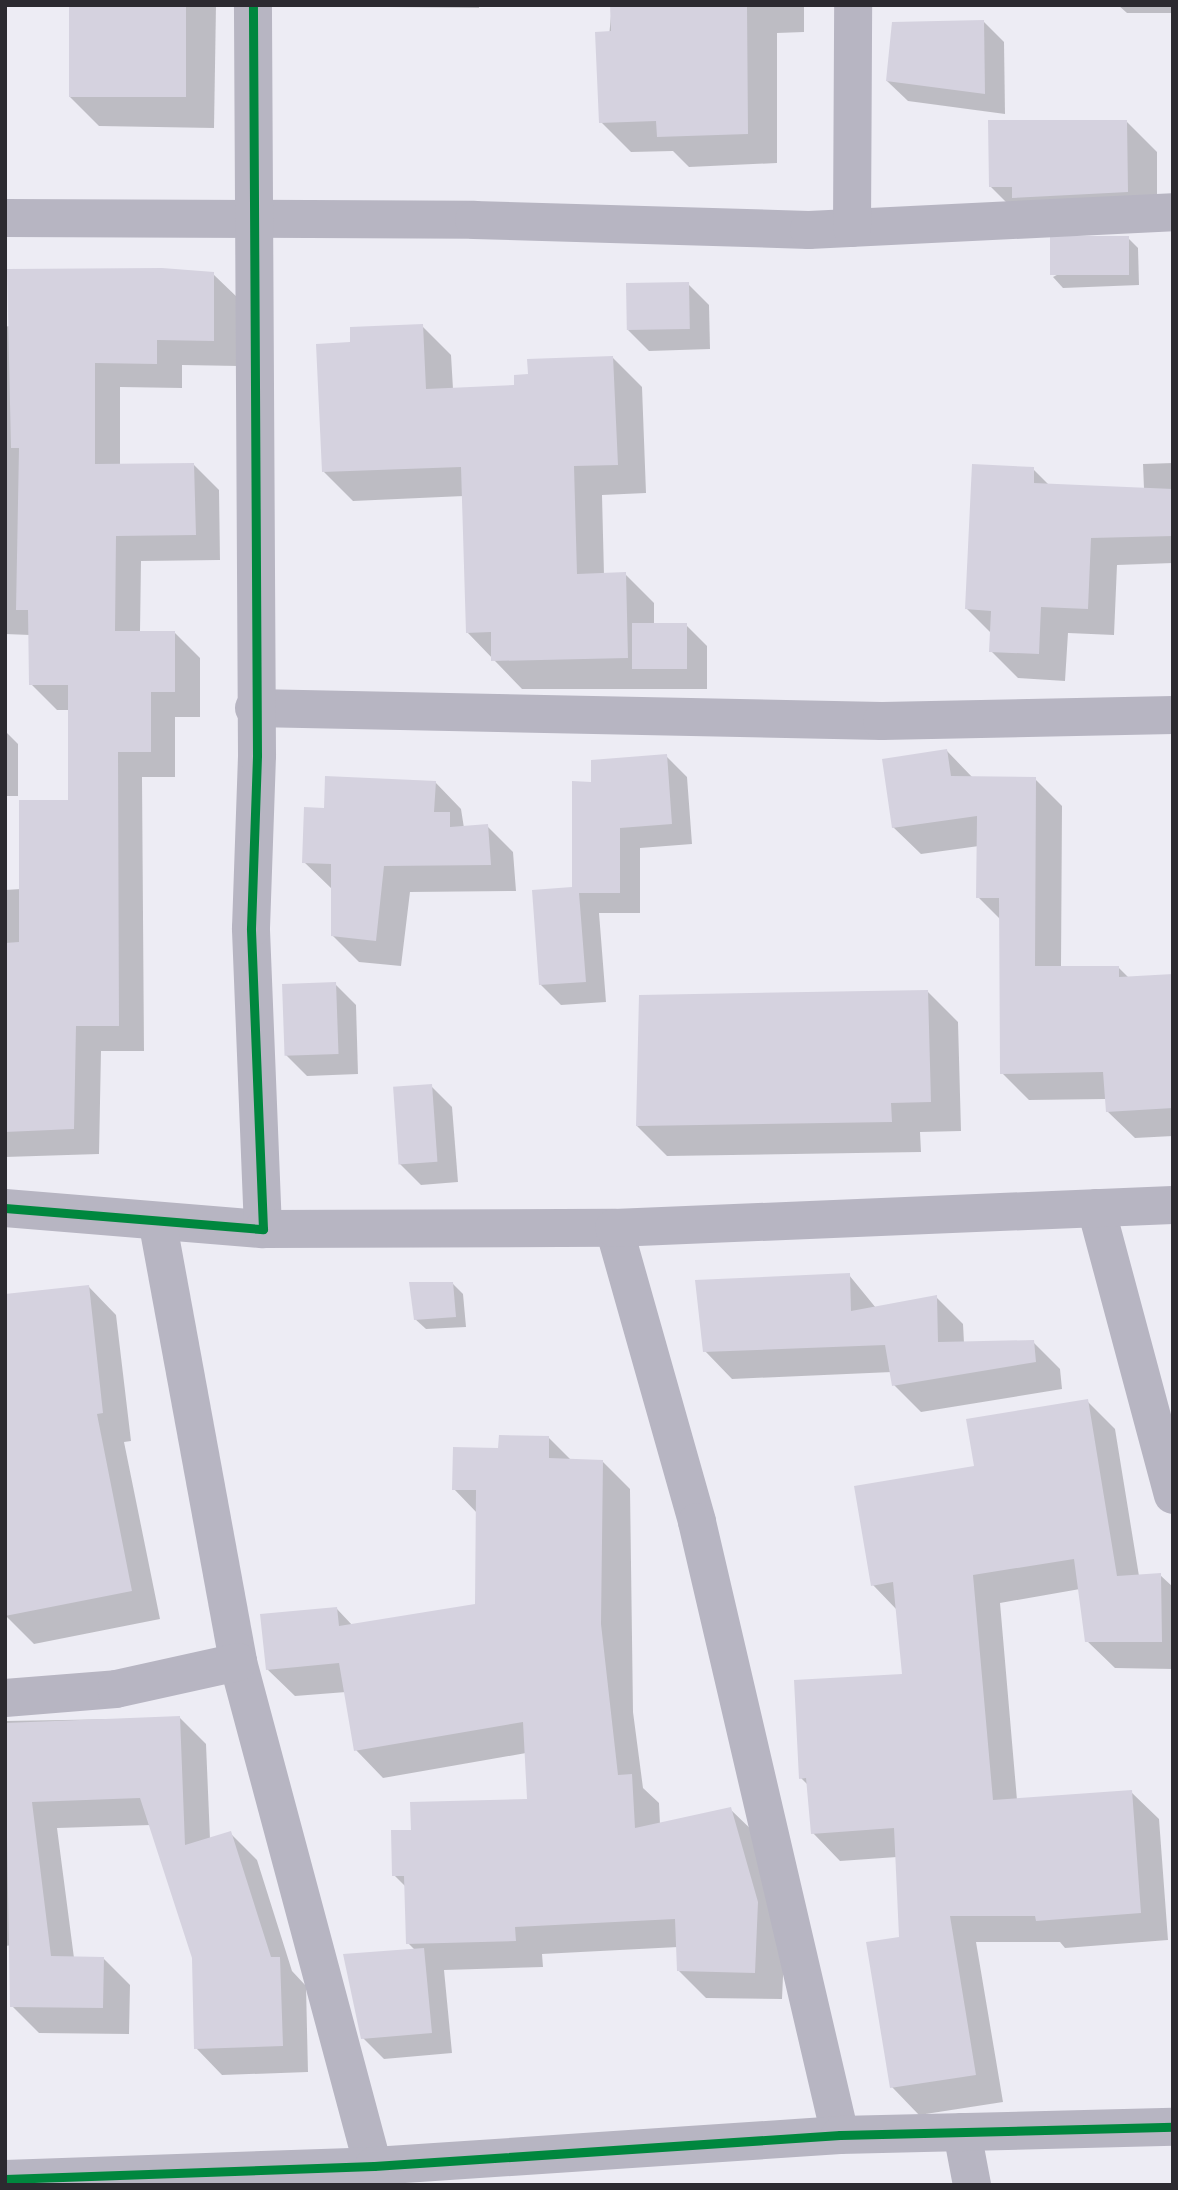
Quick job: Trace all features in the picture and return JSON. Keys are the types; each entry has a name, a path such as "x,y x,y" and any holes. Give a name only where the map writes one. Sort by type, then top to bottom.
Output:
{"street":[{"path":"253,5 257,221 254,1088 263,1229"},
{"path":"852,228 853,5"},
{"path":"5,218 852,228 1173,212"},
{"path":"254,708 882,720 1173,715"},
{"path":"5,1208 158,1225 263,1229 614,1228 1173,1205"},
{"path":"1096,1208 1173,1495"},
{"path":"158,1225 238,1662 376,2175"},
{"path":"614,1228 697,1522 840,2135"},
{"path":"5,1698 116,1689 238,1662"},
{"path":"5,2179 376,2175 840,2135 1173,2127"},
{"path":"962,2132 972,2185"}],"building":[{"path":"69,5 186,5 186,97 69,97"},
{"path":"610,5 747,5 748,134 657,137 656,121 599,123 595,32 611,31"},
{"path":"984,20 985,94 886,81 892,22"},
{"path":"988,120 1127,120 1128,192 1012,198 1012,187 989,187"},
{"path":"1050,236 1129,236 1129,275 1050,275"},
{"path":"162,268 214,272 214,341 157,340 157,364 95,363 95,464 194,463 196,535 116,536 115,631 175,631 175,692 151,692 151,752 118,752 119,1026 76,1026 74,1129 5,1132 5,943 19,942 19,800 68,800 68,685 29,685 28,610 16,610 19,448 11,448 7,269"},
{"path":"689,282 690,329 627,330 626,283"},
{"path":"423,324 426,389 514,385 514,375 528,374 527,359 613,356 618,465 574,466 577,574 626,572 628,658 491,661 491,632 466,633 461,467 322,472 316,344 350,342 350,327"},
{"path":"972,464 1034,467 1034,483 1173,489 1173,536 1091,538 1088,609 1041,607 1039,654 989,652 991,611 965,609"},
{"path":"632,623 687,623 687,669 632,669"},
{"path":"947,749 951,776 1036,777 1035,966 1119,966 1119,977 1173,974 1173,1108 1106,1112 1103,1072 1000,1074 999,898 976,898 977,816 892,828 882,759"},
{"path":"667,754 672,824 620,828 620,893 579,893 586,982 539,985 532,890 572,887 572,781 591,782 591,760"},
{"path":"325,776 436,781 434,812 450,812 450,827 488,824 491,865 384,866 376,941 331,936 331,864 302,863 304,807 324,808"},
{"path":"336,982 339,1054 285,1056 282,984"},
{"path":"928,990 931,1102 891,1103 892,1122 636,1126 639,995"},
{"path":"432,1084 437,1162 399,1165 393,1087"},
{"path":"850,1273 851,1311 937,1295 938,1342 1034,1340 1036,1362 892,1386 885,1345 703,1352 695,1280"},
{"path":"409,1282 453,1282 456,1317 414,1320"},
{"path":"89,1285 103,1413 97,1414 132,1591 5,1616 5,1294"},
{"path":"1088,1399 1117,1576 1161,1573 1162,1642 1085,1642 1074,1559 973,1575 993,1800 1132,1790 1141,1913 1036,1921 1035,1916 950,1916 976,2075 890,2088 866,1942 899,1937 894,1828 811,1834 806,1778 799,1779 794,1680 902,1674 893,1582 871,1586 854,1486 974,1466 966,1419"},
{"path":"499,1435 549,1436 549,1458 603,1460 601,1624 618,1775 632,1774 635,1828 731,1807 758,1902 755,1973 677,1971 675,1919 515,1927 516,1941 406,1944 404,1876 392,1876 391,1830 411,1830 410,1802 527,1799 523,1722 354,1751 339,1663 266,1670 260,1614 337,1607 339,1626 475,1604 476,1490 452,1490 453,1447 498,1448"},
{"path":"180,1716 185,1845 231,1831 271,1957 280,1957 283,2046 194,2049 192,1958 140,1798 32,1802 51,1956 104,1957 103,2008 10,2007 5,1723"},
{"path":"424,1948 432,2033 361,2039 343,1954"}],"cycle path":[{"path":"5,1208 263,1229 251,928 257,755 253,5"},
{"path":"5,2179 374,2166 840,2135 1173,2127"}]}
